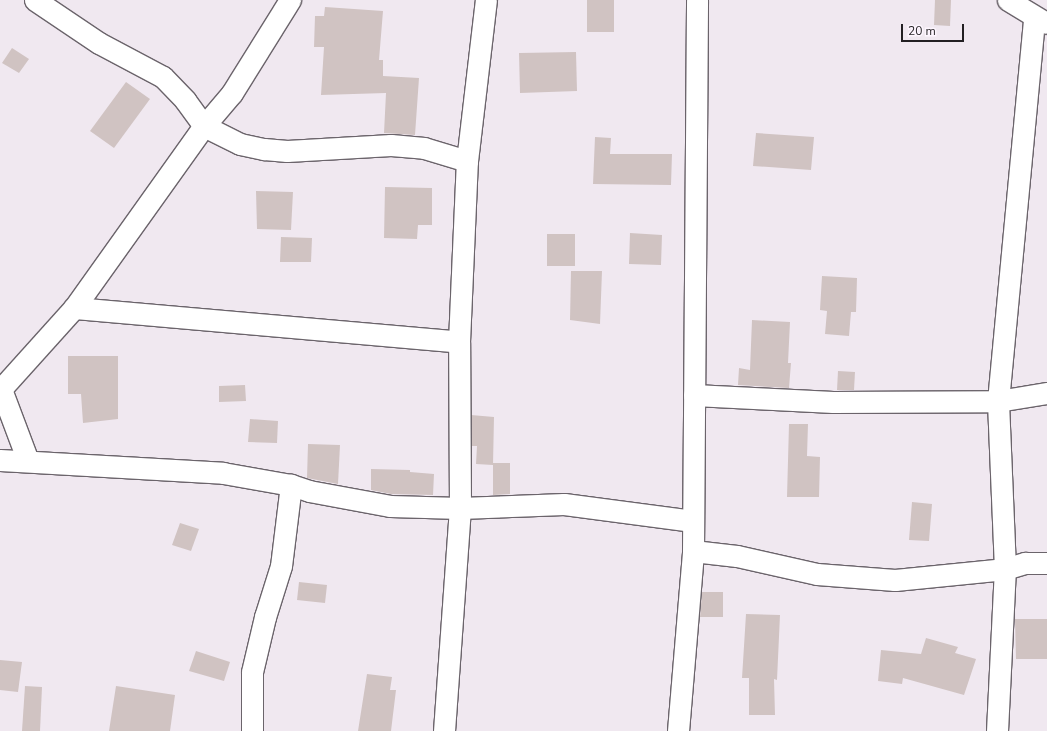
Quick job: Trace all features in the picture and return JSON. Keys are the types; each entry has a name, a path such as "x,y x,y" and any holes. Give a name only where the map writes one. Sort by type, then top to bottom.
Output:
{"street":[{"path":"35,0 99,43 163,77 185,100 204,126 240,144 264,149 287,151 392,145 424,148 467,161"},
{"path":"28,461 1,389 74,308 204,126 232,93 290,0"},
{"path":"444,731 460,508 459,342 467,161 486,0"},
{"path":"678,731 693,551 697,0"},
{"path":"997,731 1005,569 998,401 1040,20 1008,0"},
{"path":"74,308 459,342"},
{"path":"694,395 833,402 998,401 1047,393"},
{"path":"0,460 223,473 291,485 309,492 390,506 460,508 564,504 693,521"},
{"path":"252,731 252,672 265,617 281,566 291,485"},
{"path":"693,551 737,556 817,574 896,580 1005,569 1025,563 1047,563"}],"building":[{"path":"587,0 614,0 614,32 587,32"},
{"path":"935,0 951,0 950,26 934,25"},
{"path":"325,7 383,11 379,60 383,60 383,76 419,78 415,135 384,133 386,93 321,95 324,47 314,47 315,16 324,16"},
{"path":"12,48 29,59 19,73 2,63"},
{"path":"576,52 577,91 520,93 519,53"},
{"path":"126,82 150,99 114,148 90,131"},
{"path":"756,133 814,137 811,170 753,166"},
{"path":"595,137 611,138 610,154 672,154 671,185 593,184"},
{"path":"385,187 432,188 432,225 418,225 417,239 384,238"},
{"path":"256,191 293,192 291,230 257,229"},
{"path":"630,233 662,235 661,265 629,264"},
{"path":"547,234 575,234 575,266 547,266"},
{"path":"281,237 312,238 311,262 280,262"},
{"path":"571,271 602,271 600,324 570,320"},
{"path":"822,276 857,278 856,312 851,312 849,336 825,334 827,311 820,310"},
{"path":"752,320 790,322 788,363 791,363 789,388 738,385 739,368 750,370"},
{"path":"68,356 118,356 118,419 83,423 81,394 68,394"},
{"path":"838,371 855,372 854,390 837,390"},
{"path":"245,385 246,401 219,402 219,386"},
{"path":"471,415 494,417 493,465 476,464 477,446 472,446"},
{"path":"250,419 278,421 277,443 248,442"},
{"path":"789,424 808,424 807,456 820,457 819,497 787,497"},
{"path":"308,444 340,445 338,484 307,478"},
{"path":"493,463 510,463 510,494 493,495"},
{"path":"371,469 410,470 410,472 434,474 433,495 391,494 371,490"},
{"path":"912,502 932,504 929,541 909,540"},
{"path":"180,523 199,529 191,551 172,545"},
{"path":"299,582 327,585 325,603 297,600"},
{"path":"702,592 723,592 723,617 700,617"},
{"path":"746,614 780,615 777,680 774,679 775,715 749,715 749,678 742,678"},
{"path":"1015,619 1047,619 1047,659 1016,659"},
{"path":"926,638 958,647 955,653 976,659 964,695 903,678 902,684 878,681 881,650 921,654"},
{"path":"196,651 230,662 224,681 189,671"},
{"path":"0,660 22,662 18,692 0,690"},
{"path":"367,674 392,677 390,690 396,690 391,731 358,731"},
{"path":"25,686 42,687 40,731 22,731"},
{"path":"116,686 175,695 170,731 109,731"}]}
